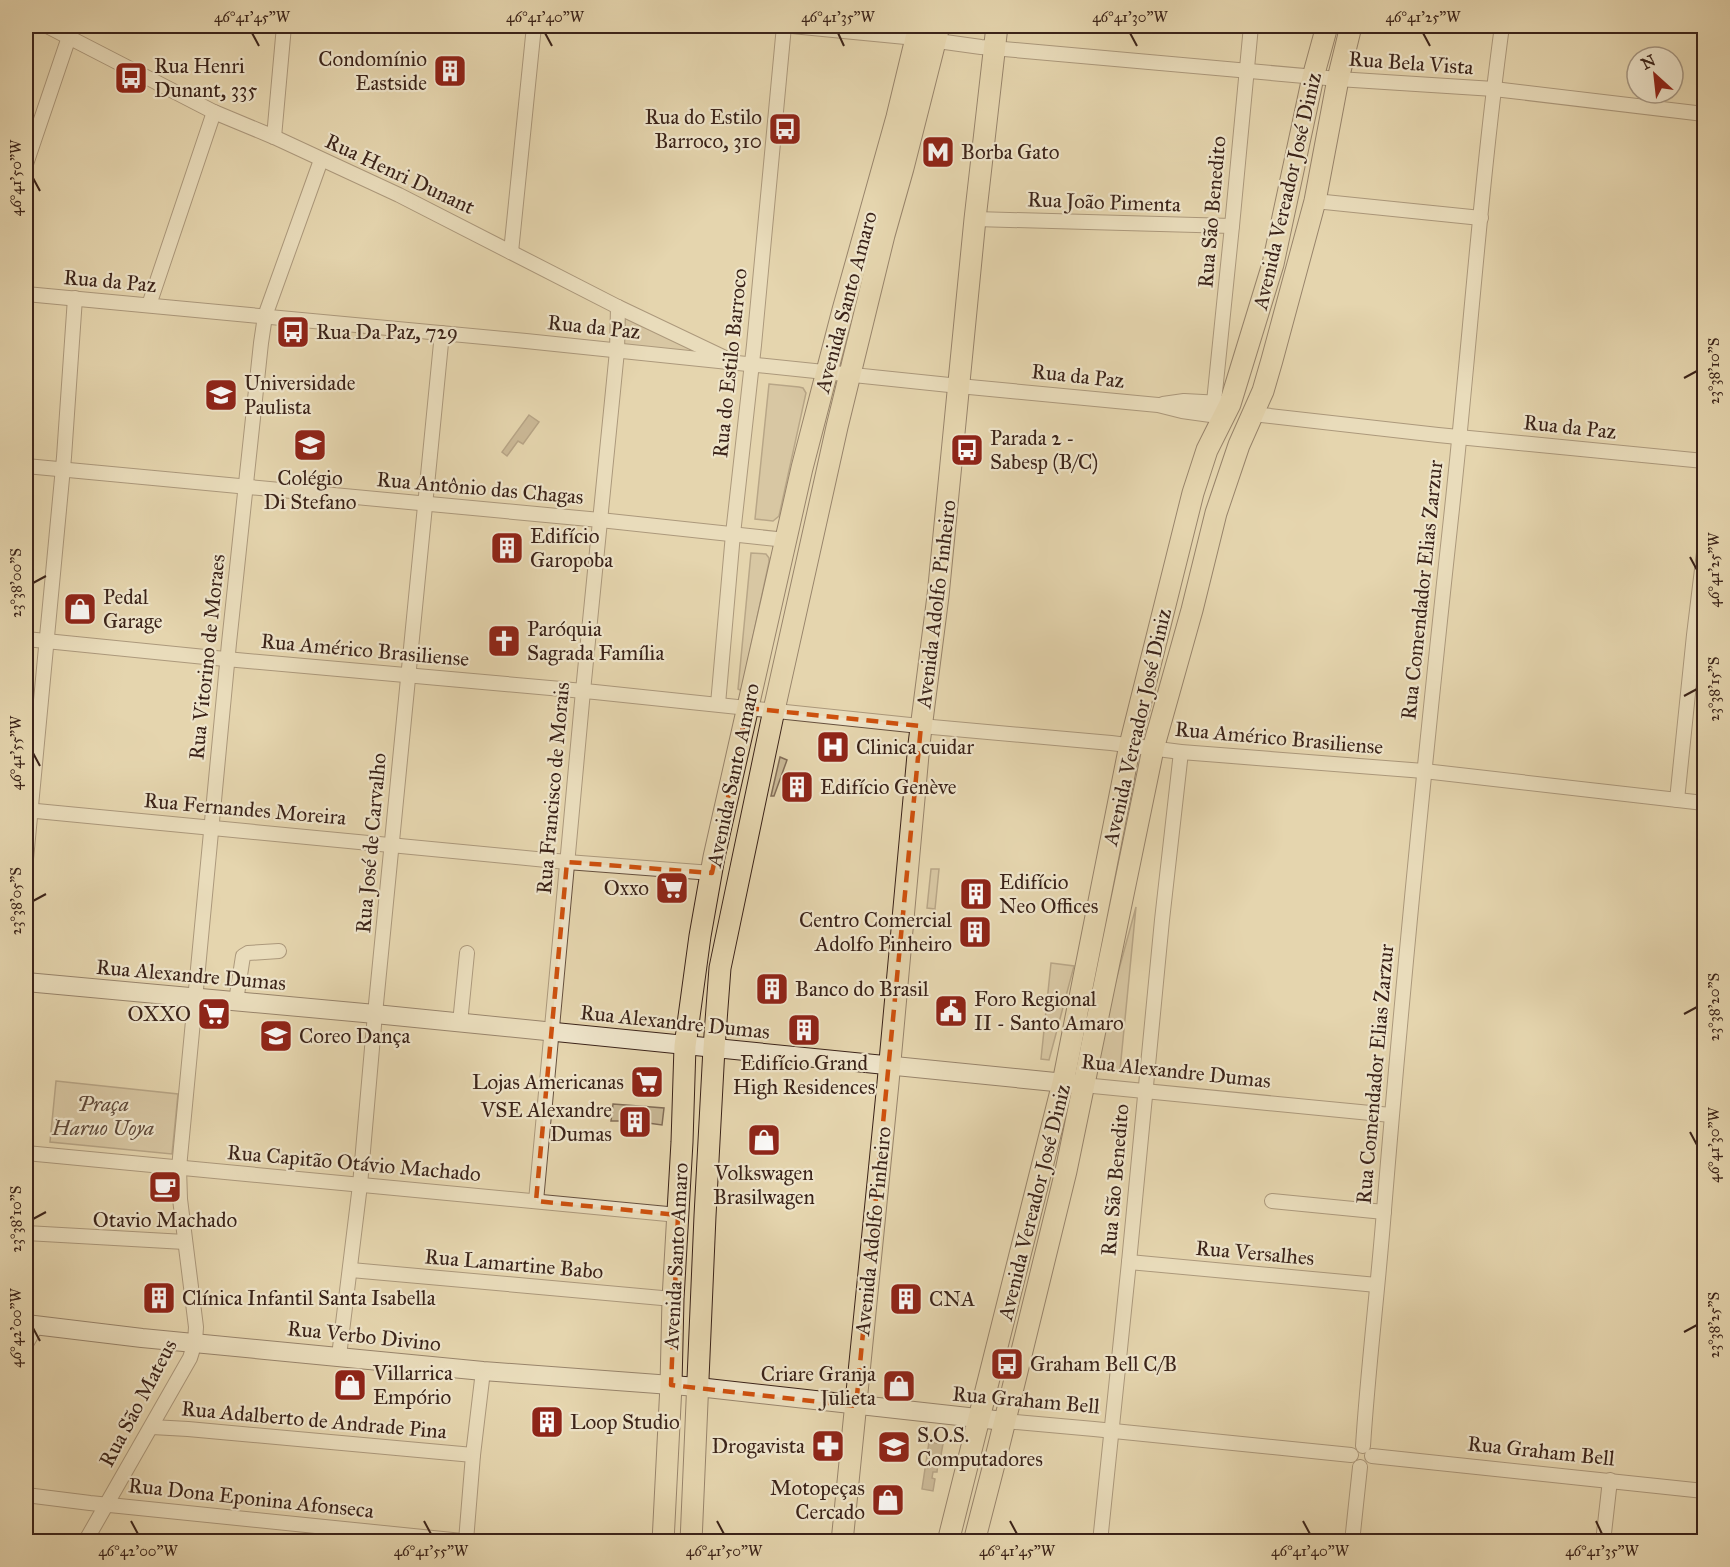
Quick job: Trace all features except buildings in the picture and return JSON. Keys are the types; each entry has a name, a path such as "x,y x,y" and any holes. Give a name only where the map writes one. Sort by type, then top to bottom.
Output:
{"main road":[{"name":"Avenida Adolfo Pinheiro","path":"842,1542 921,726 938,596 975,219 997,26"},
{"name":"Avenida Vereador José Diniz","path":"974,1542 1066,1171 1073,1084 1130,745 1193,493 1273,264 1313,76 1327,26"},
{"name":"Avenida Vereador José Diniz","path":"948,1542 979,1418 1073,1084 1153,748 1192,610 1216,513 1239,445 1263,392 1315,201 1338,79 1351,26"},
{"name":"Avenida Santo Amaro","path":"663,1542 686,1046 700,936 747,708 826,372 884,164 927,32"},
{"name":"Avenida Santo Amaro","path":"691,1542 714,1048 720,968 774,710 881,246 927,32"},
{"path":"786,540 811,543"}],"street":[{"name":"Rua Henri Dunant","path":"47,26 69,31 214,112 399,195 618,307 735,363"},
{"path":"274,137 284,26"},
{"path":"511,252 534,26"},
{"name":"Rua do Estilo Barroco","path":"718,704 784,26"},
{"name":"Rua Bela Vista","path":"792,26 927,32 994,48 1338,79 1494,89 1704,114"},
{"name":"Rua São Benedito","path":"1223,408 1232,226 1251,26"},
{"name":"Rua Comendador Elias Zarzur","path":"1368,1451 1367,1379 1384,1212 1391,1115 1424,771 1502,26"},
{"path":"26,164 69,31"},
{"path":"149,305 214,112"},
{"name":"Rua Vitorino de Moraes","path":"179,1168 227,660 265,316 321,160"},
{"path":"1315,201 1481,218"},
{"name":"Rua João Pimenta","path":"975,219 1232,226"},
{"name":"Rua da Paz","path":"26,294 1158,405 1182,411 1223,408"},
{"path":"26,859 28,810 48,642 75,298"},
{"name":"Rua Francisco de Morais","path":"536,1201 617,351 618,307"},
{"name":"Rua José de Carvalho","path":"339,1356 360,1185 442,333"},
{"name":"Rua da Paz","path":"1253,414 1704,461"},
{"name":"Rua Antônio das Chagas","path":"26,466 245,485 786,540"},
{"path":"1677,800 1699,635 1704,553"},
{"name":"Rua Américo Brasiliense","path":"26,639 227,660 718,704 1181,752 1424,771 1704,803"},
{"name":"Rua São Benedito","path":"1100,1542 1181,752"},
{"name":"Rua Fernandes Moreira","path":"28,810 567,862 712,873"},
{"path":"236,1001 243,956 248,953 279,951"},
{"path":"460,1023 467,953"},
{"name":"Rua Alexandre Dumas","path":"26,982 375,1014 1391,1115"},
{"name":"Rua Capitão Otávio Machado","path":"26,1153 678,1215"},
{"name":"Rua São Mateus","path":"85,1542 190,1358 195,1342 196,1327 184,1242 179,1168"},
{"path":"1272,1201 1384,1212"},
{"path":"26,1233 184,1242"},
{"name":"Rua Versalhes","path":"1129,1262 1377,1285"},
{"name":"Rua Lamartine Babo","path":"351,1270 673,1299"},
{"path":"26,1344 31,1325"},
{"name":"Rua Verbo Divino","path":"31,1325 483,1371 698,1387"},
{"path":"466,1541 483,1371"},
{"name":"Rua Graham Bell","path":"698,1387 856,1406 1351,1455"},
{"name":"Rua Adalberto de Andrade Pina","path":"152,1427 473,1455"},
{"path":"1355,1448 1368,1451 1369,1464 1360,1467 1353,1463 1351,1455 1355,1448"},
{"name":"Rua Graham Bell","path":"1368,1451 1704,1491"},
{"path":"1352,1542 1360,1467"},
{"path":"1604,1542 1610,1480"},
{"name":"Rua Dona Eponina Afonseca","path":"26,1495 472,1542"}],"highlighted area":[{"path":"747,708 921,726 856,1406 671,1385 678,1215 536,1201 567,862 712,873"}],"green space":[{"path":"621,311 709,357 621,349"},
{"path":"769,384 799,387 803,388 806,393 779,516 773,521 755,519"},
{"path":"751,553 766,554 769,562 740,690 738,689"},
{"path":"780,757 787,760 774,796 771,796"},
{"path":"931,869 939,869 935,909 927,908"},
{"path":"1136,907 1120,1070 1128,1071 1128,1073 1092,1068"},
{"path":"1051,963 1074,966 1049,1060 1041,1059"},
{"name":"Praça Haruo Uoya","path":"56,1081 178,1094 172,1154 50,1142"},
{"path":"613,1104 664,1108 662,1125 648,1123 645,1115 637,1110 626,1113 622,1121 611,1121"}],"shaded area":[{"path":"529,415 539,422 523,444 518,441 507,456 502,452"},
{"path":"929,1442 943,1444 941,1455 936,1455 935,1461 938,1462 937,1472 933,1472 932,1478 935,1479 933,1491 922,1489"}],"place":[{"name":"Condomínio Eastside","path":"450,71"},
{"name":"Rua Henri Dunant, 335","path":"131,78"},
{"name":"Rua do Estilo Barroco, 310","path":"785,129"},
{"name":"Borba Gato","path":"938,152"},
{"name":"Rua Da Paz, 729","path":"293,332"},
{"name":"Universidade Paulista","path":"221,395"},
{"name":"Colégio Di Stefano","path":"310,445"},
{"name":"Parada 2 - Sabesp (B/C)","path":"967,450"},
{"name":"Edifício Garopoba","path":"507,548"},
{"name":"Pedal Garage","path":"80,609"},
{"name":"Paróquia Sagrada Família","path":"504,641"},
{"name":"Clinica cuidar","path":"833,747"},
{"name":"Edifício Genève","path":"797,787"},
{"name":"Oxxo","path":"672,888"},
{"name":"Edifício Neo Offices","path":"976,894"},
{"name":"Centro Comercial Adolfo Pinheiro","path":"975,932"},
{"name":"Banco do Brasil","path":"772,989"},
{"name":"Foro Regional II - Santo Amaro","path":"951,1011"},
{"name":"OXXO","path":"214,1014"},
{"name":"Edifício Grand High Residences","path":"804,1030"},
{"name":"Coreo Dança","path":"276,1036"},
{"name":"Lojas Americanas","path":"647,1082"},
{"name":"VSE Alexandre Dumas","path":"635,1122"},
{"name":"Volkswagen Brasilwagen","path":"764,1140"},
{"name":"Otavio Machado","path":"165,1187"},
{"name":"Clínica Infantil Santa Isabella","path":"159,1298"},
{"name":"CNA","path":"906,1299"},
{"name":"Graham Bell C/B","path":"1007,1364"},
{"name":"Villarrica Empório","path":"350,1385"},
{"name":"Criare Granja Julieta","path":"899,1386"},
{"name":"Loop Studio","path":"547,1422"},
{"name":"Drogavista","path":"828,1446"},
{"name":"S.O.S. Computadores","path":"894,1447"},
{"name":"Motopeças Cercado","path":"888,1500"}]}
